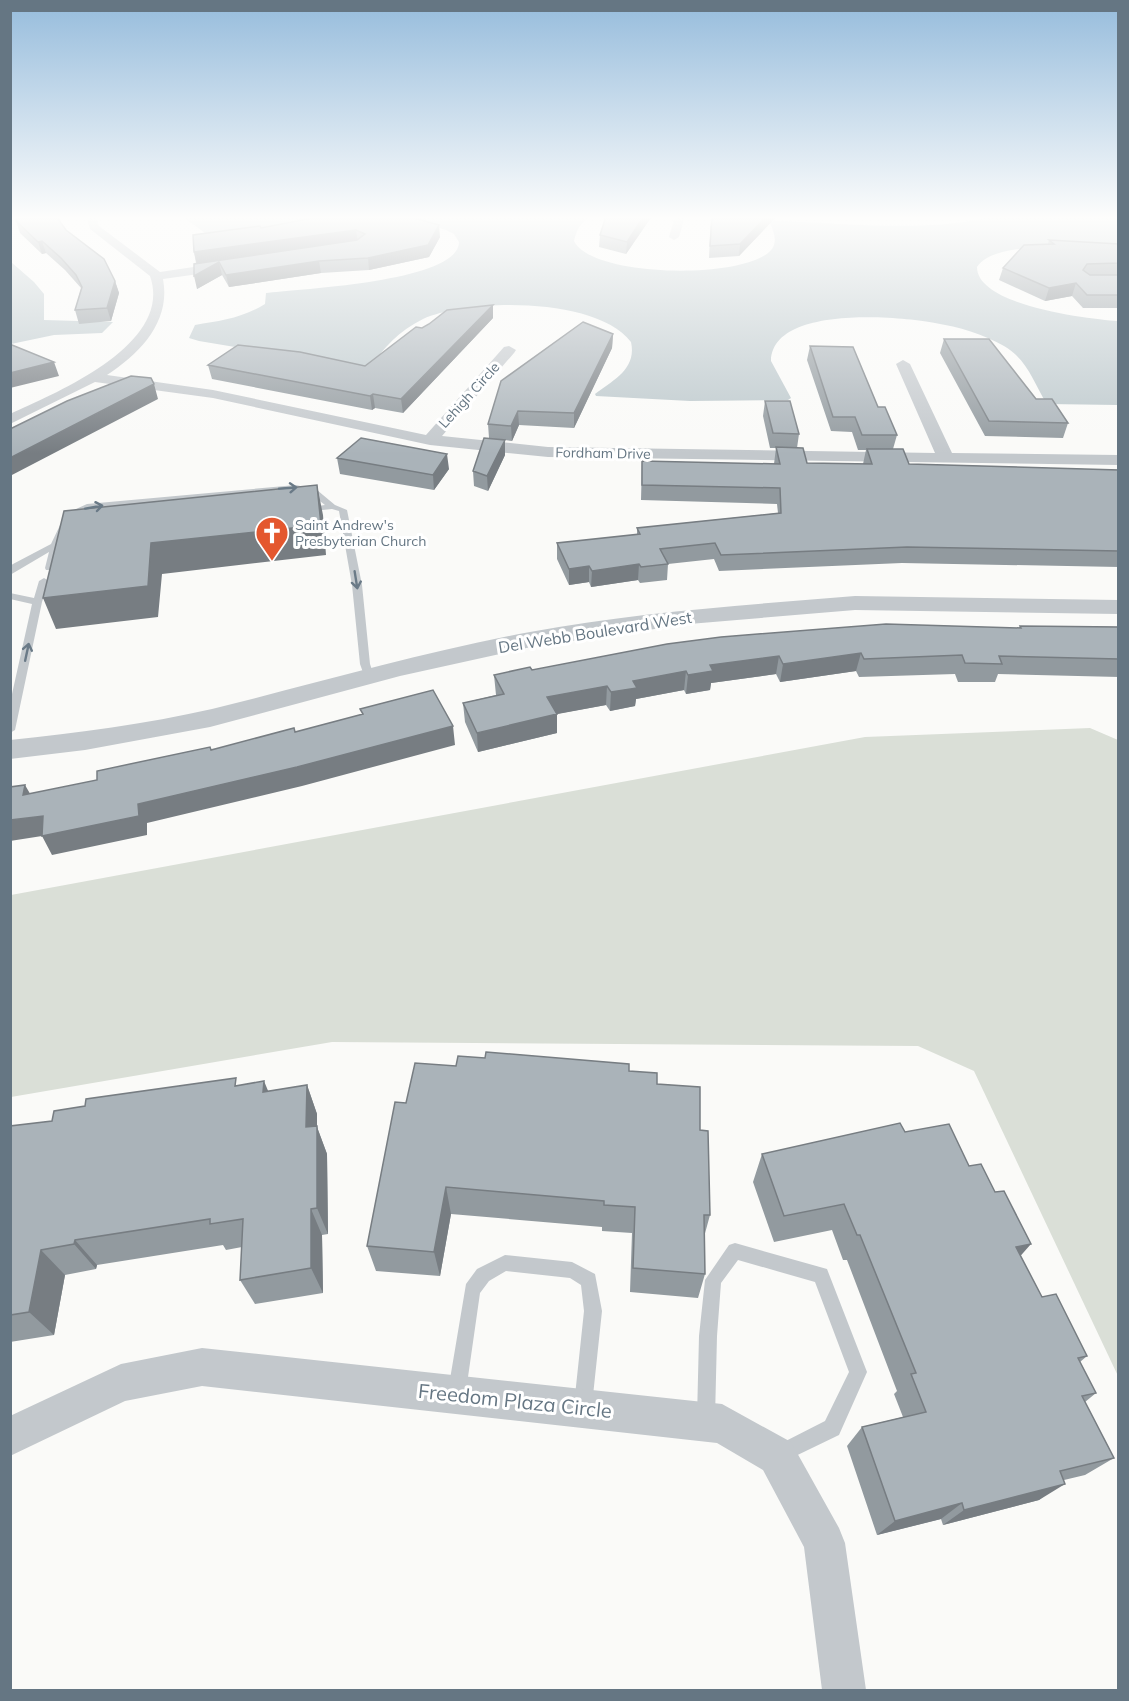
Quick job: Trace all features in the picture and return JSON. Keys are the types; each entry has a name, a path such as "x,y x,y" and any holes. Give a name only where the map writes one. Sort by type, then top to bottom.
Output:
{"street":[{"path":"10,420 93,377 128,352 152,325 160,303 159,295"},
{"name":"Lehigh Circle","path":"430,440 509,350"},
{"path":"903,364 946,458"},
{"name":"Fordham Drive","path":"93,377 213,394 430,440 548,452 1119,460"},
{"name":"Del Webb Boulevard West","path":"10,750 85,741 188,723 369,676 531,639 688,616 855,603 1119,607"},
{"name":"Freedom Plaza Circle","path":"10,1437 121,1383 202,1367 722,1424 777,1456"},
{"path":"777,1456 824,1543 844,1690"}],"lane":[{"path":"49,568 58,530 78,510 90,506 296,487 314,492 332,507"},
{"path":"298,511 332,507 343,510 357,585 364,664 369,676"},
{"path":"10,572 55,544 69,537 80,535"},
{"path":"10,730 37,602 44,581"},
{"path":"10,596 37,602"},
{"path":"706,1422 708,1336 714,1280 735,1251 821,1275 858,1372 832,1428 777,1456"},
{"path":"457,1395 472,1290 483,1275 505,1263 572,1270 589,1281 593,1311 582,1409"}],"shaded area":[{"path":"11,295 44,295 44,320 113,322 102,333 54,335 11,344"},
{"path":"266,295 1002,295 1037,308 1118,321 1118,405 1047,404 1019,358 1004,346 953,327 894,318 840,318 792,330 777,343 771,361 791,398 788,400 690,401 596,396 595,394 616,379 627,367 632,351 631,342 614,327 591,316 563,309 501,305 444,312 423,319 407,329 393,340 369,369 189,338 195,325 248,313 265,304"},
{"path":"1090,728 1118,740 1118,1376 974,1071 918,1046 332,1042 11,1097 11,895 865,737"}],"building":[{"path":"79,295 111,295 107,308 75,310"},
{"path":"493,305 401,399 373,394 370,396 208,365 238,345 300,352 365,366 416,327 422,328 447,310"},
{"path":"583,322 613,334 574,413 518,411 511,426 488,424 501,381"},
{"path":"944,339 989,339 1036,399 1052,399 1068,423 989,421"},
{"path":"10,346 54,362 10,373"},
{"path":"810,346 853,347 878,407 885,407 897,435 862,435 855,417 833,417"},
{"path":"131,376 151,378 154,384 10,458 10,429 67,401"},
{"path":"765,401 790,401 799,434 773,433"},
{"path":"361,438 447,454 433,475 337,458"},
{"path":"484,438 505,440 487,476 473,471"},
{"path":"776,447 803,448 807,463 872,464 867,449 903,449 909,464 1119,470 1119,551 907,547 721,555 715,543 660,549 668,564 641,567 639,564 592,571 589,566 569,569 557,543 640,534 637,528 781,513 780,488 642,485 642,461 780,464"},
{"path":"317,485 321,525 151,543 148,586 43,598 64,511"},
{"path":"886,624 1021,628 1020,626 1119,627 1119,659 999,656 1002,664 965,663 962,655 864,659 861,653 783,664 779,656 710,665 713,671 688,675 686,671 633,681 637,688 611,692 607,686 547,697 557,714 477,733 463,703 504,694 494,675 530,667 532,670 667,644 721,637"},
{"path":"433,690 453,726 297,767 138,804 139,816 42,836 43,816 10,820 10,787 25,785 23,795 97,780 97,771 210,747 211,750 294,728 295,732 363,714 360,709"},
{"path":"486,1052 629,1064 629,1071 657,1073 657,1084 700,1087 700,1130 708,1131 710,1215 704,1215 705,1274 633,1268 635,1207 604,1205 604,1201 446,1187 434,1252 367,1246 395,1102 406,1103 415,1063 456,1066 458,1056 485,1058"},
{"path":"236,1078 235,1086 264,1081 263,1092 307,1085 306,1127 317,1126 317,1208 311,1209 311,1268 240,1280 243,1219 210,1224 210,1219 75,1240 74,1244 41,1250 29,1312 10,1315 10,1126 52,1121 54,1111 85,1106 86,1099"},
{"path":"900,1123 905,1132 949,1124 969,1166 981,1164 995,1192 1004,1191 1031,1244 1016,1247 1042,1297 1056,1294 1087,1356 1078,1358 1096,1393 1082,1396 1114,1458 1060,1471 1065,1484 964,1510 962,1503 895,1521 862,1427 926,1412 911,1374 916,1373 860,1235 857,1235 844,1204 784,1216 762,1154"}],"place":[{"name":"Saint Andrew's Presbyterian Church","path":"272,562"}]}
